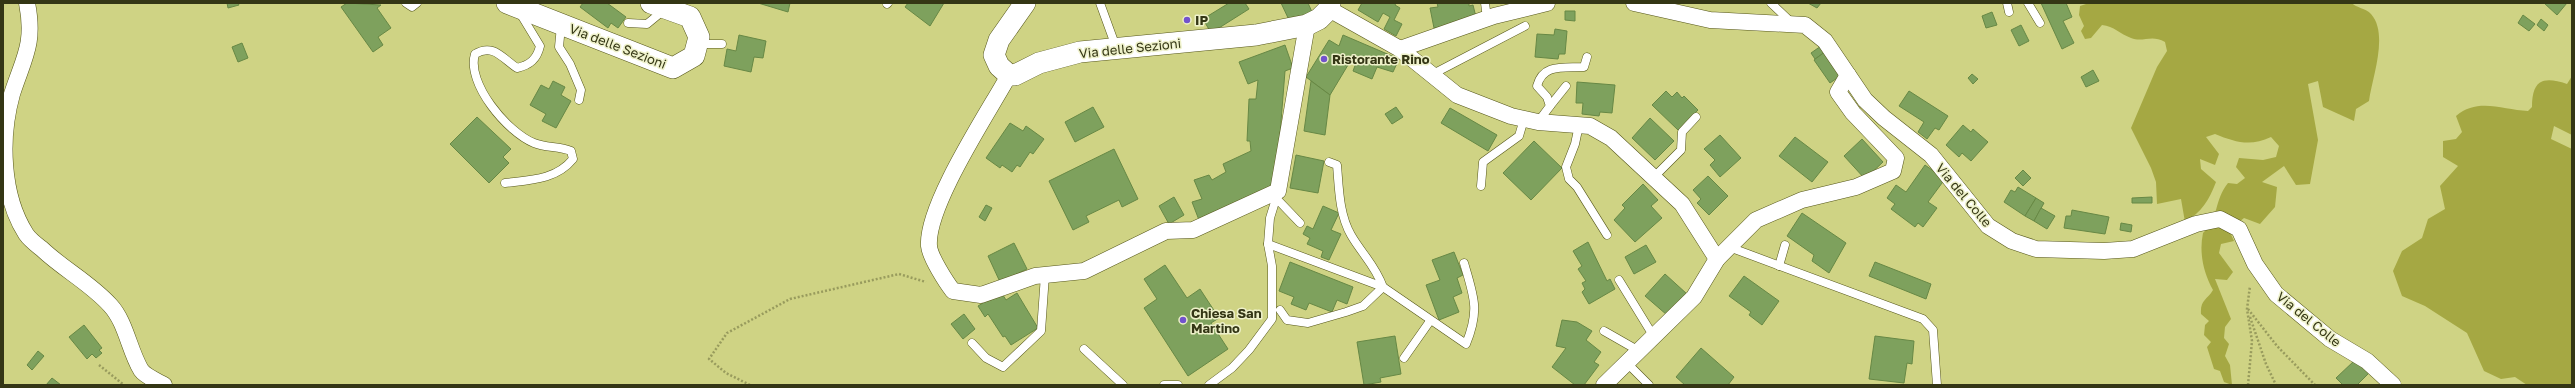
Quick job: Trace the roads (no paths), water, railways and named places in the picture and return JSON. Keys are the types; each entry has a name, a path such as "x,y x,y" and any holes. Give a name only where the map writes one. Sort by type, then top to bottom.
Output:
{"street":[{"path":"26,3 30,31 28,53 12,94 4,124 4,159 11,202 27,235 58,264 87,284 111,306 128,338 142,371 164,385"},
{"path":"1025,3 999,40 994,55 999,66 1009,75 934,212 929,246 945,280 953,292 981,295 1035,276 1084,271 1166,231 1193,230 1277,194 1307,25"},
{"path":"1400,49 1486,11 1547,3"},
{"name":"Via del Colle","path":"1634,3 1671,7 1710,20 1805,25 1825,41 1865,100 1884,118 1931,155 1988,226 2012,241 2036,249 2104,251 2133,249 2196,224 2220,219 2239,229 2255,264 2276,294 2330,339 2367,361 2393,385"},
{"name":"Via delle Sezioni","path":"512,5 538,11 561,24 673,68 694,56 697,44"},
{"path":"658,6 690,17 699,37 697,44"},
{"path":"1329,6 1400,49 1457,96 1511,116 1531,120 1590,126 1610,138 1682,204 1717,259"},
{"name":"Via delle Sezioni","path":"1009,75 1015,75 1039,63 1080,52 1117,50 1256,35 1307,25 1319,19 1329,6"},
{"path":"1604,385 1694,297 1717,259 1756,220 1802,200 1856,187 1893,171 1896,158 1853,113 1838,92 1848,75"}],"lane":[{"path":"406,3 412,7 417,3"},
{"path":"1100,3 1117,50"},
{"path":"1771,3 1794,24"},
{"path":"2007,3 2009,12"},
{"path":"2028,3 2040,24"},
{"path":"504,183 540,179 565,168 573,158 571,151 560,146 534,143 508,124 490,107 472,64 475,54 483,49 493,50 517,68 527,66 538,56 540,46 512,5"},
{"path":"628,23 647,24 658,6"},
{"path":"561,24 559,48 570,64 582,90 578,100"},
{"path":"1431,75 1525,26"},
{"path":"697,44 722,44"},
{"path":"1550,106 1547,97 1537,86 1539,76 1547,69 1584,67 1587,57"},
{"path":"1481,186 1483,162 1519,136 1531,120 1550,106 1566,86"},
{"path":"1654,177 1681,150 1682,132 1696,117"},
{"path":"1580,125 1566,167 1569,180 1577,187 1606,235"},
{"path":"1329,162 1337,165 1342,212 1350,234 1377,270 1383,287"},
{"path":"1277,194 1300,223"},
{"path":"1210,385 1232,368 1249,350 1272,319 1272,266 1268,244 1270,218 1277,194"},
{"path":"1268,244 1383,287 1430,321 1466,344 1473,326 1475,300 1464,263"},
{"path":"1779,266 1785,245"},
{"path":"1730,247 1923,319 1933,330 1937,385"},
{"path":"972,343 986,358 1003,367 1012,360 1041,331 1045,275"},
{"path":"1619,280 1654,337"},
{"path":"1280,310 1288,320 1308,323 1363,306 1383,287"},
{"path":"1404,358 1430,321"},
{"path":"1604,331 1639,351"},
{"path":"1084,349 1123,385"},
{"path":"1627,363 1649,385"},
{"path":"1164,385 1178,385"}],"place":[{"name":"IP","path":"1187,20"},
{"name":"Ristorante Rino","path":"1324,59"},
{"name":"Chiesa San Martino","path":"1183,320"}]}
